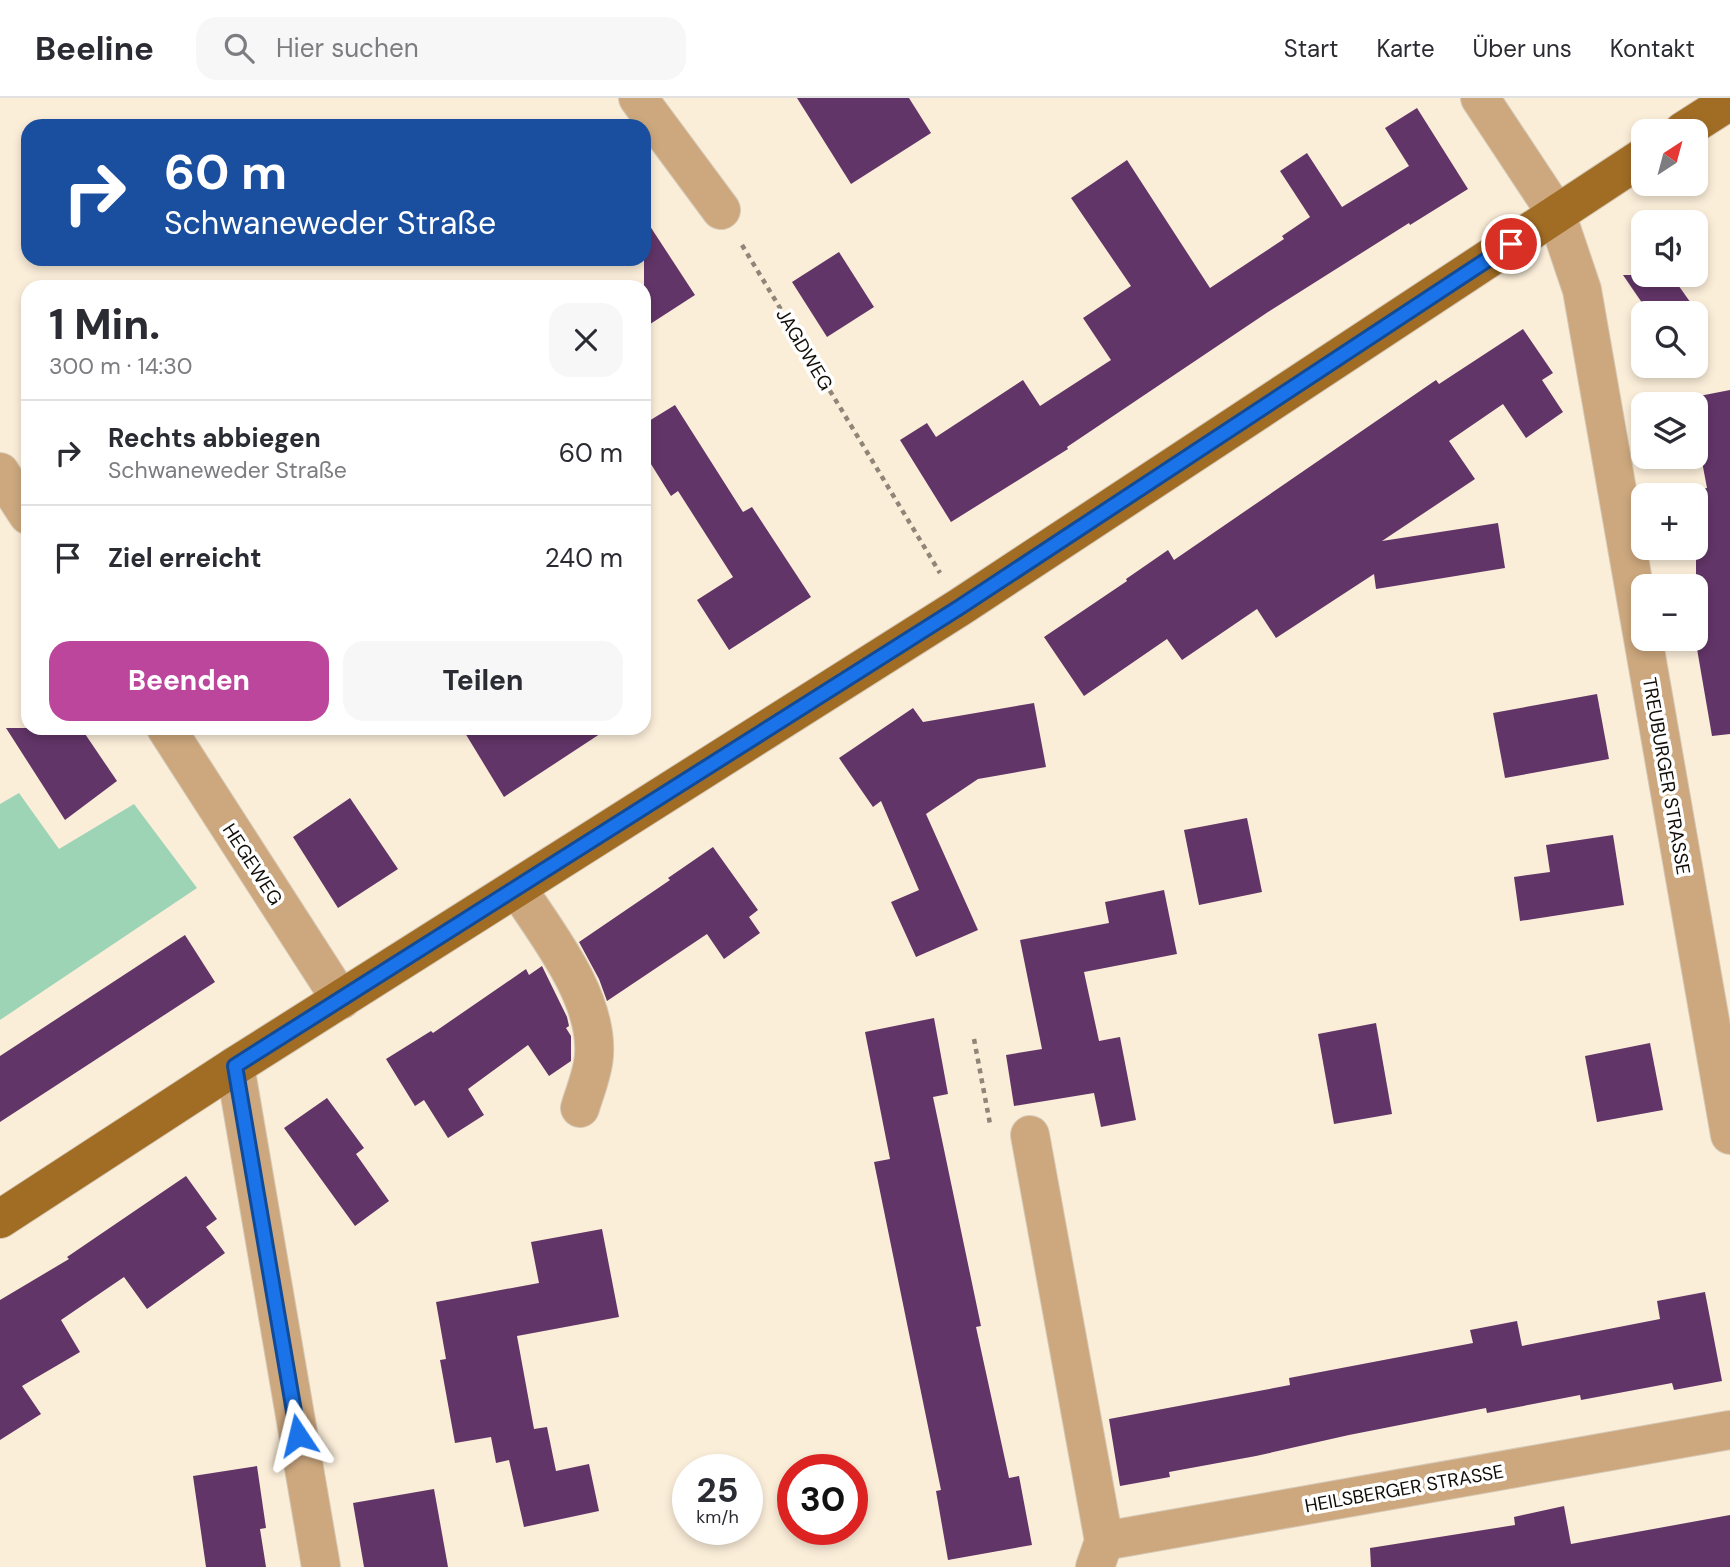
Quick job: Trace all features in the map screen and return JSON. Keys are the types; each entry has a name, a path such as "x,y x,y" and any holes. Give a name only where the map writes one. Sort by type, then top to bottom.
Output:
{"main road":[{"path":"1702,119 1730,101"},
{"path":"0,1219 235,1066 960,607 1631,165"}],"street":[{"path":"638,98 721,210"},
{"name":"TREUBURGER STRASSE","path":"1480,98 1556,213 1582,289 1718,1001 1730,1135"},
{"path":"0,472 21,504"},
{"name":"HEGEWEG","path":"171,735 341,1000"},
{"path":"517,888 569,969 588,1015 593,1033 594,1055 580,1108"},
{"path":"235,1066 321,1567"},
{"path":"1030,1135 1100,1554"},
{"name":"HEILSBERGER STRASSE","path":"1100,1554 1730,1430"}],"path":[{"name":"JAGDWEG","path":"721,210 960,607"}],"green space":[{"path":"19,793 59,849 134,804 197,888 0,1020 0,804"}],"building":[{"path":"797,98 909,98 931,133 851,184"},
{"path":"1417,108 1468,189 1268,312 1067,447 1068,449 951,522 900,440 927,423 936,437 1023,380 1040,406 1111,360 1083,318 1131,286 1071,198 1127,160 1210,288 1284,239 1282,236 1310,217 1280,171 1307,153 1342,207 1409,166 1385,128"},
{"path":"651,228 695,295 651,323 651,280 644,280 644,266 651,266"},
{"path":"839,252 874,307 827,337 792,282"},
{"path":"1623,275 1631,275 1631,287"},
{"path":"1631,287 1680,287 1689,301 1641,301"},
{"path":"1523,329 1553,373 1542,380 1563,412 1526,438 1503,404 1449,441 1475,479 1382,541 1498,523 1505,568 1376,589 1374,574 1276,638 1257,609 1182,660 1167,639 1084,696 1044,637 1168,550 1174,560 1436,380 1439,384"},
{"path":"1730,390 1730,734 1712,736 1697,651 1708,651 1708,574 1696,574 1696,560 1708,560 1708,483 1703,469 1708,469 1708,394"},
{"path":"675,405 743,512 752,507 811,597 729,650 697,600 733,577 678,491 671,496 651,464 651,420"},
{"path":"1597,694 1609,759 1505,778 1493,713"},
{"path":"1034,703 1046,767 978,779 926,814 978,930 916,957 891,902 919,890 881,801 873,807 839,758 913,708 923,722"},
{"path":"6,728 21,728 21,735 86,735 117,781 65,820"},
{"path":"466,735 598,735 504,797"},
{"path":"350,798 398,869 338,908 293,837"},
{"path":"1247,818 1262,892 1199,905 1184,830"},
{"path":"1613,835 1624,905 1520,921 1514,877 1550,872 1546,845"},
{"path":"713,847 758,910 749,917 760,933 724,959 707,934 607,1001 599,979 579,942"},
{"path":"1164,890 1177,954 1084,972 1099,1041 1120,1037 1136,1120 1101,1127 1094,1093 1014,1106 1006,1055 1042,1049 1020,940 1109,923 1105,902"},
{"path":"185,935 215,982 0,1122 0,1056"},
{"path":"542,966 567,1017 569,1026 566,1028 571,1036 571,1061 549,1076 528,1045 468,1089 484,1115 448,1138 424,1100 415,1106 386,1059 431,1031 433,1033 526,969 529,975"},
{"path":"934,1018 948,1094 933,1097 981,1326 976,1327 1009,1478 1019,1476 1032,1545 948,1560 936,1491 941,1490 874,1162 890,1159 865,1032"},
{"path":"1376,1023 1392,1114 1334,1124 1318,1034"},
{"path":"1650,1043 1663,1110 1597,1122 1585,1056"},
{"path":"327,1098 364,1148 356,1154 389,1201 355,1226 284,1128"},
{"path":"186,1176 217,1219 206,1227 225,1253 147,1309 124,1277 61,1320 80,1352 22,1386 41,1414 0,1440 0,1300 69,1259 67,1257"},
{"path":"602,1229 619,1317 517,1336 534,1429 547,1427 556,1471 589,1464 599,1511 524,1527 509,1460 496,1463 491,1437 455,1443 440,1360 446,1359 436,1302 539,1283 531,1242"},
{"path":"1705,1292 1722,1381 1674,1390 1672,1383 1581,1400 1580,1395 1487,1413 1486,1408 1169,1472 1170,1477 1120,1486 1109,1419 1290,1385 1289,1378 1473,1343 1470,1330 1517,1321 1522,1346 1660,1319 1657,1301"},
{"path":"257,1466 266,1528 260,1529 266,1567 206,1567 193,1476"},
{"path":"434,1489 448,1567 364,1567 353,1503"},
{"path":"1564,1506 1571,1544 1730,1515 1730,1567 1371,1567 1370,1548 1515,1525 1514,1517"}],"route":[{"path":"298,1435 235,1066 960,607 1511,244"}]}
